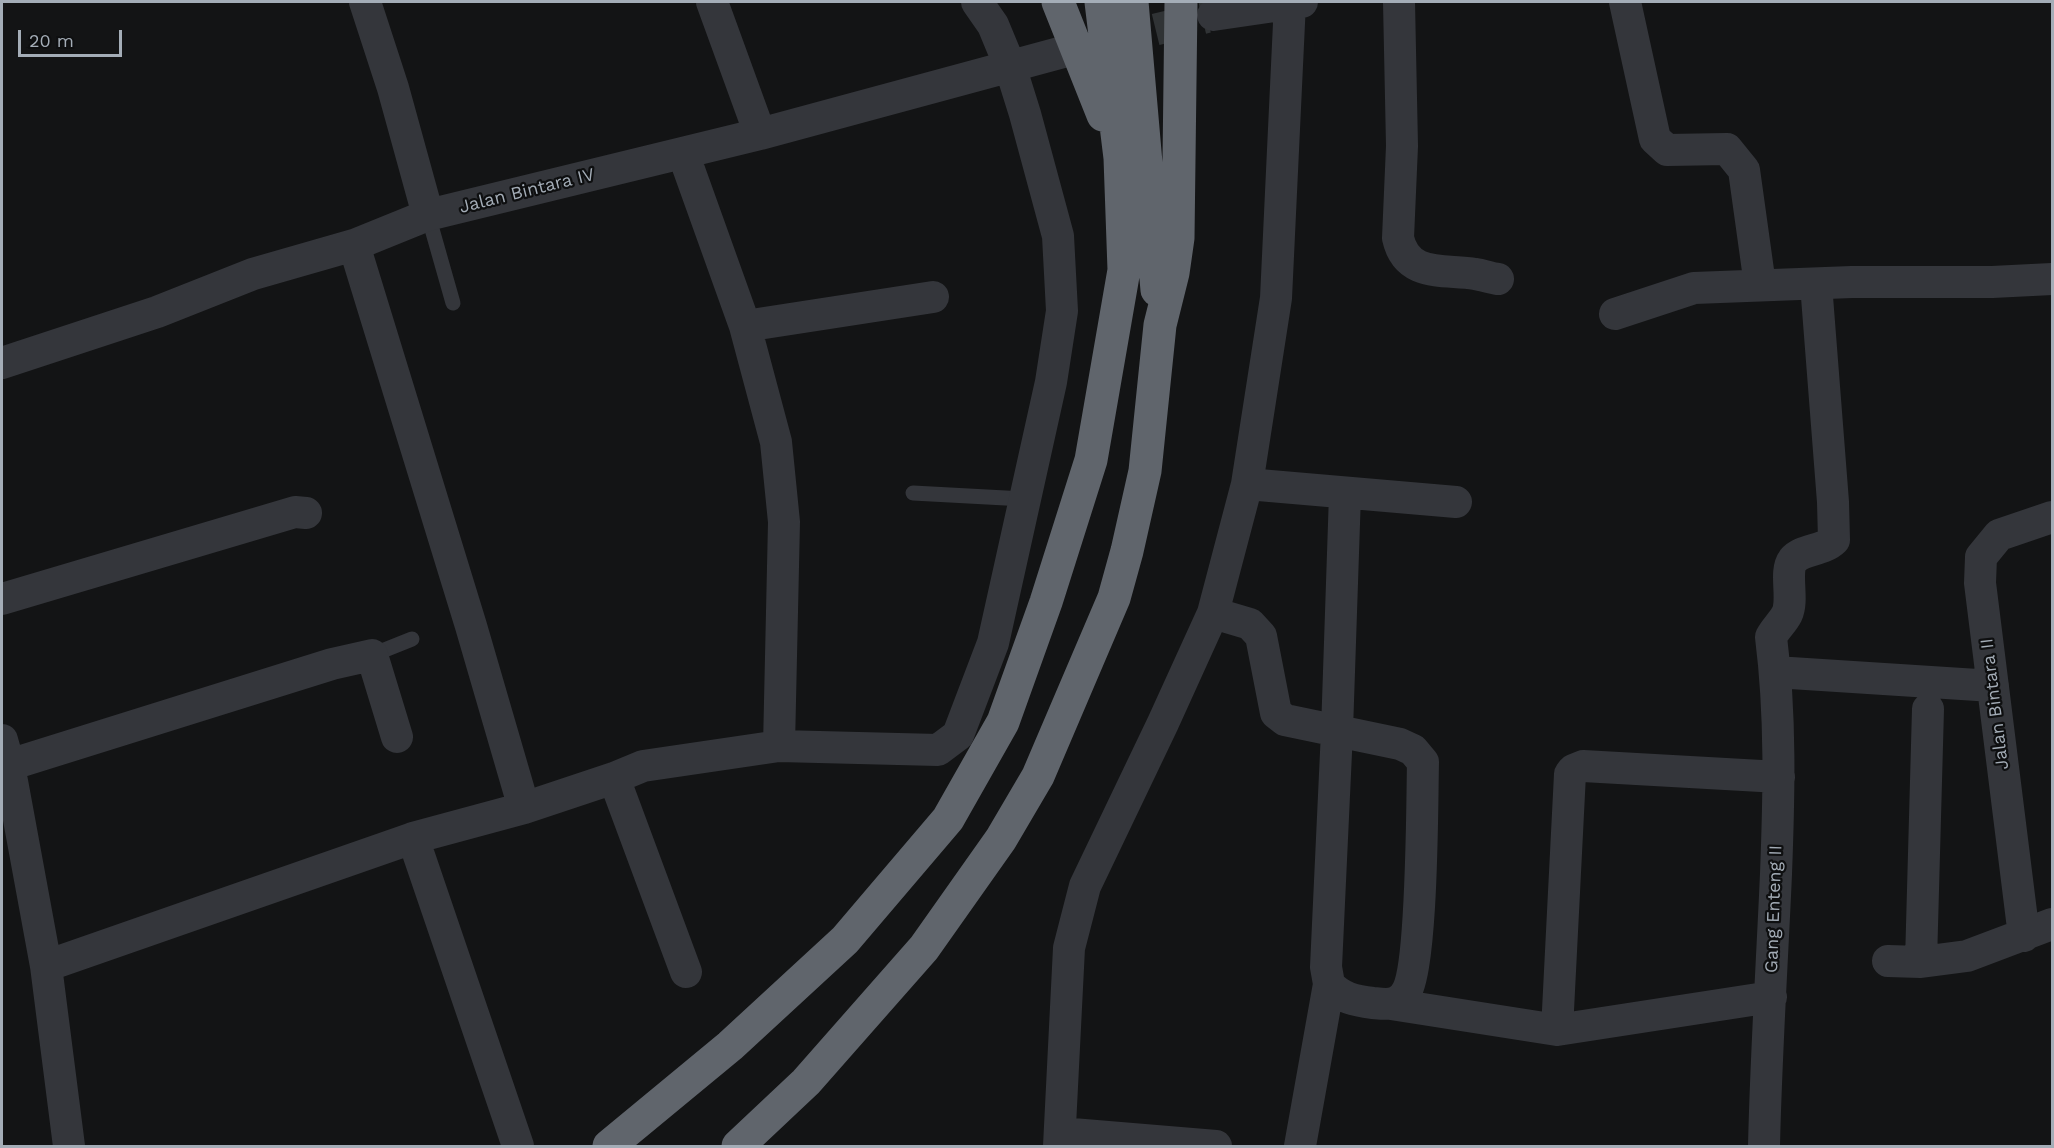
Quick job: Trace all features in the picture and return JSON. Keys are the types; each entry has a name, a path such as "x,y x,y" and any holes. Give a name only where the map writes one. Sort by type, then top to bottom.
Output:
{"highway":[{"path":"1058,2 1120,158"},
{"path":"609,1146 730,1046 845,940 948,819 1003,722 1046,602 1091,460 1124,270 1120,158 1101,2"},
{"path":"1132,2 1161,325"},
{"path":"738,1146 806,1082 924,948 1001,839 1038,776 1114,598 1145,471 1161,325 1173,273 1178,238 1181,2"}],"street":[{"path":"365,2 393,88 428,215"},
{"path":"712,2 760,134"},
{"path":"46,966 413,838 524,808 643,766 779,746 938,750 957,735 993,643 1051,382 1062,311 1058,236 1025,114 1010,66 993,25 976,2"},
{"path":"1213,15 1294,2 1276,298 1247,484 1213,613 1085,886 1069,948 1060,1140 1216,1146"},
{"path":"1399,2 1402,146 1398,238 1400,245 1410,262 1425,269 1476,274 1498,279"},
{"path":"1625,2 1655,139 1667,150 1727,149 1744,170 1760,285"},
{"name":"Jalan Bintara IV","path":"2,363 157,312 253,274 354,245 428,215 760,134 1062,52"},
{"path":"683,153 746,326 776,442 784,522 779,746"},
{"path":"354,245 471,626 524,808"},
{"path":"1615,314 1694,288 2052,279"},
{"name":"Gang Enteng II","path":"1764,1146 1779,777 1775,672 1771,637 1786,615 1790,602 1790,566 1798,555 1822,548 1834,540 1816,284"},
{"path":"746,326 933,297"},
{"path":"1247,484 1456,502"},
{"path":"1300,1146 1329,984 1326,967 1345,494"},
{"path":"2,599 295,512 306,513"},
{"name":"Jalan Bintara II","path":"2024,936 1980,583 1981,557 1999,535 2052,518"},
{"path":"1213,613 1250,624 1261,636 1276,713 1284,720 1400,744 1413,750 1423,762 1420,893 1411,984 1403,998 1391,1004"},
{"path":"69,1146 46,966 5,753 372,655 397,737"},
{"path":"1775,672 1993,686"},
{"path":"1921,962 1928,709"},
{"path":"1557,1030 1570,774 1583,766 1779,777"},
{"path":"614,778 686,972"},
{"path":"413,838 518,1146"},
{"path":"1888,961 1921,962 1967,956 2052,924"},
{"path":"1329,984 1335,991 1355,1001 1391,1004 1557,1030 1771,997"}],"lane":[{"path":"428,215 453,303"},
{"path":"913,493 1024,499"},
{"path":"372,655 412,639"}],"tunnel":[{"path":"1109,41 1207,17"}]}
